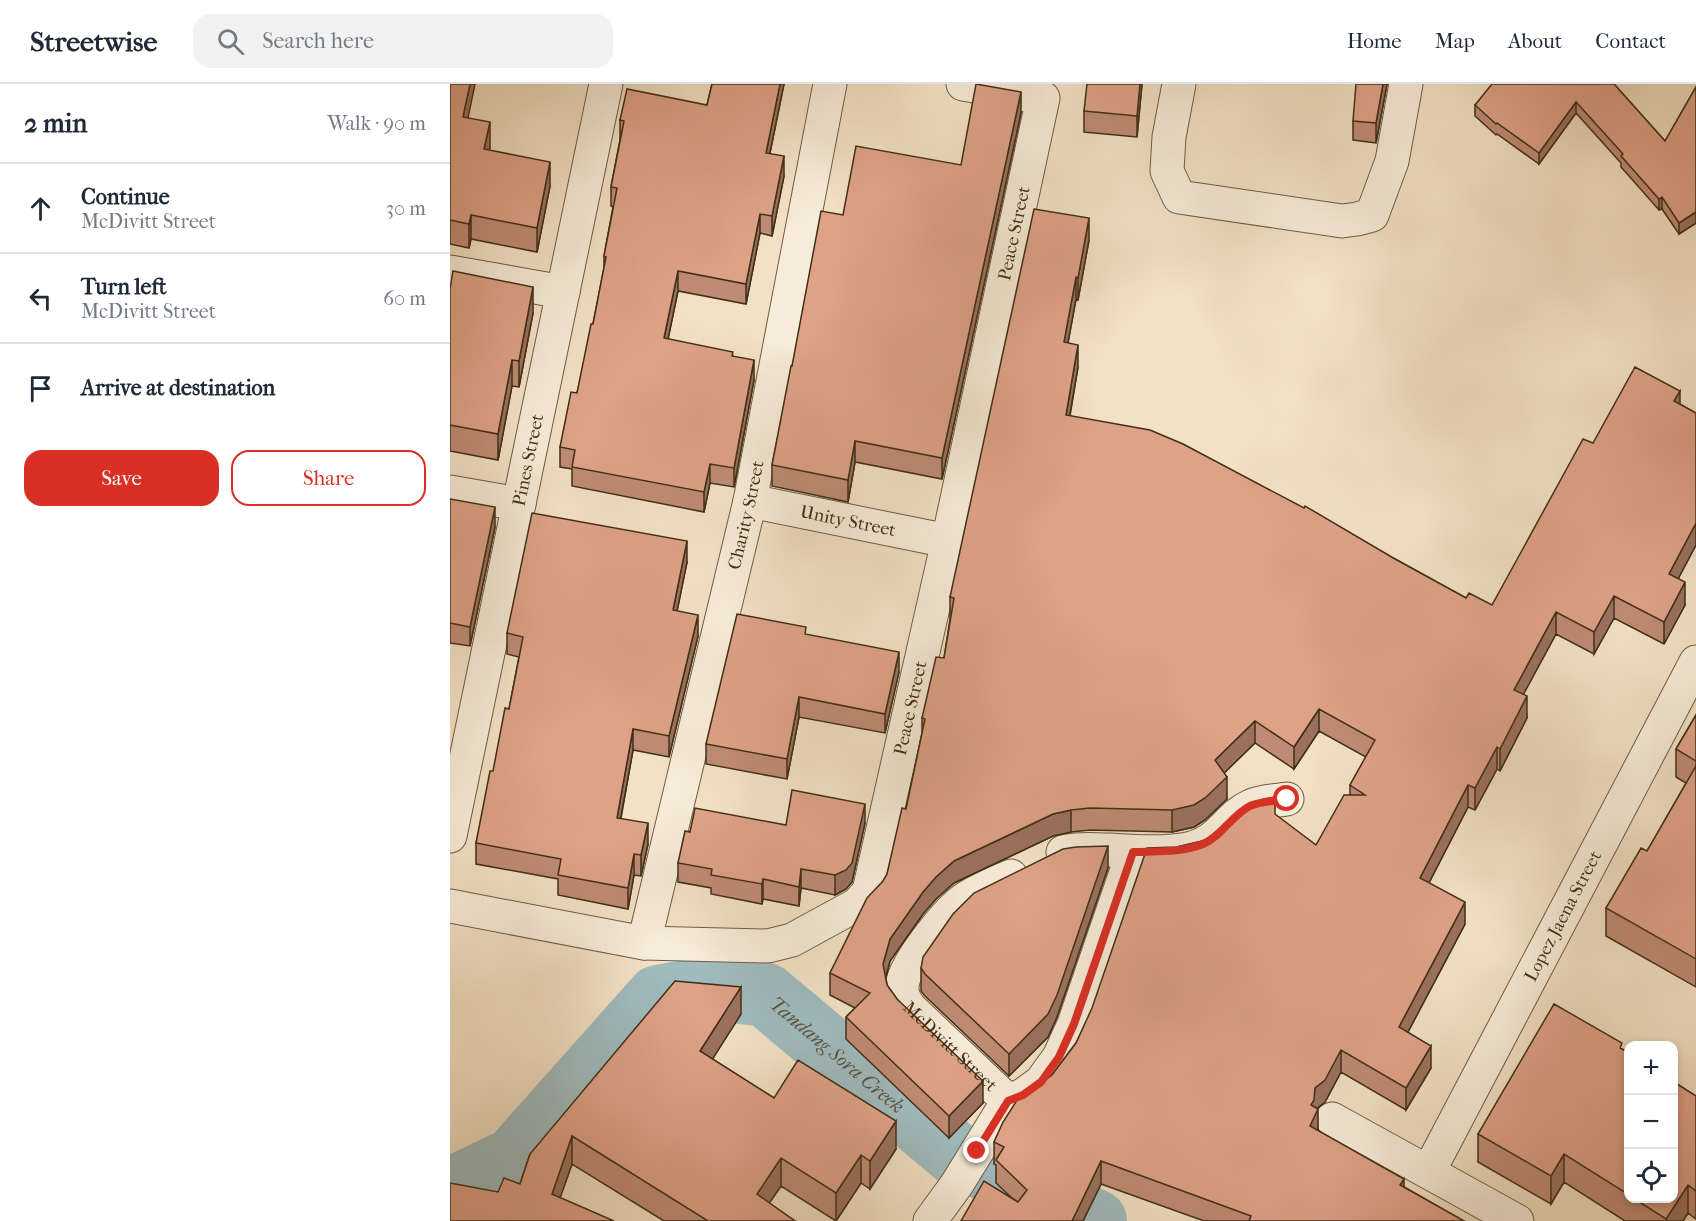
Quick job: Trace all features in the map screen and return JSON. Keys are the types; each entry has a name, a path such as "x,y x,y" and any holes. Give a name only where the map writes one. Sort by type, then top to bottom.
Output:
{"street":[{"name":"Pines Street","path":"450,836 606,84"},
{"name":"Charity Street","path":"644,943 750,501 830,84"},
{"name":"Peace Street","path":"450,906 644,943 768,946 792,940 858,904 869,891 948,541 1043,98 963,84"},
{"path":"1179,84 1169,137 1167,171 1179,197 1342,221 1372,215 1392,161 1406,84"},
{"path":"450,272 563,292"},
{"path":"450,492 519,504"},
{"name":"Unity Street","path":"750,501 948,541"},
{"name":"Lopez Jaena Street","path":"1429,1171 1696,662"},
{"name":"McDivitt Street","path":"1008,1101 910,1008 903,997 902,985 906,971 948,913 963,900 1057,854 1069,850 1088,849 1133,852 1193,848 1215,837 1243,810 1252,805 1287,799"},
{"name":"McDivitt Street","path":"930,1221 957,1184 1008,1101 1023,1095 1041,1082 1059,1057 1074,1024 1133,852"},
{"path":"1332,1119 1517,1221"}],"building":[{"path":"450,84 470,84 463,117 490,122 484,149 550,162 537,228 471,215 469,224 450,220"},
{"path":"712,84 780,84 766,153 784,156 772,216 760,214 746,284 678,271 664,338 733,352 732,356 754,360 734,468 710,464 704,492 572,467 575,450 560,447 571,392 577,393 606,257 604,256 617,188 611,187 624,121 620,120 627,89 707,105"},
{"path":"976,84 1021,92 942,458 855,441 848,480 772,465 821,211 843,215 856,146 961,165"},
{"path":"1087,84 1140,84 1137,116 1084,111"},
{"path":"1356,84 1383,84 1376,123 1353,121"},
{"path":"1492,84 1614,84 1665,141 1696,87 1696,212 1679,223 1662,197 1659,199 1621,156 1623,154 1576,102 1539,153 1496,124 1475,105"},
{"path":"1034,209 1089,218 1064,342 1078,345 1066,415 1150,430 1183,444 1304,508 1305,506 1466,598 1469,593 1492,605 1583,439 1593,443 1635,367 1680,391 1674,401 1696,413 1696,523 1669,574 1685,582 1664,622 1614,596 1594,632 1556,612 1514,690 1527,696 1500,749 1497,747 1475,788 1468,785 1420,878 1465,902 1399,1027 1431,1046 1406,1088 1341,1050 1325,1080 1315,1088 1311,1105 1318,1109 1310,1126 1404,1179 1400,1185 1464,1221 1249,1221 1251,1216 1101,1161 1072,1221 961,1221 984,1181 1018,1202 1027,1190 996,1160 1004,1147 994,1142 1003,1122 1021,1094 1052,1075 1076,1043 1092,1008 1147,848 1177,847 1207,840 1228,827 1253,804 1275,797 1275,814 1316,845 1344,795 1365,795 1350,785 1375,740 1319,709 1294,747 1255,721 1215,760 1227,777 1194,805 1172,810 1090,808 1053,814 954,861 936,877 890,939 883,964 887,985 897,999 983,1081 949,1116 846,1017 870,993 830,973 867,898 887,874 902,808 906,809 925,719 922,718 936,657 944,658 954,598 950,597"},
{"path":"453,271 533,287 519,361 512,360 498,434 450,425 450,289"},
{"path":"450,499 495,507 470,627 450,623"},
{"path":"532,513 687,541 673,610 698,615 669,736 633,729 617,818 648,823 641,855 634,854 628,888 558,875 561,859 476,843 505,708 509,709 523,637 507,633"},
{"path":"737,614 806,627 805,634 899,652 885,714 799,697 787,759 706,744"},
{"path":"1696,715 1696,761 1676,749"},
{"path":"1696,766 1696,959 1606,908 1641,848 1647,851"},
{"path":"792,790 865,804 852,863 846,870 835,875 801,869 799,887 763,879 762,884 711,875 712,869 678,863 685,831 690,832 695,808 786,825"},
{"path":"1108,846 1057,995 1048,1014 1009,1054 925,974 921,968 923,957 953,914 974,893 1063,849"},
{"path":"675,981 741,987 700,1051 774,1098 798,1060 896,1121 870,1161 861,1155 836,1193 781,1158 757,1194 795,1221 708,1221 572,1136 552,1194 614,1221 450,1221 450,1183 498,1192 504,1178 520,1184 530,1154"},
{"path":"1554,1004 1622,1043 1620,1048 1624,1050 1624,1192 1564,1154 1551,1176 1478,1134"},
{"path":"1678,1085 1696,1096 1696,1191 1688,1185 1678,1200"},
{"path":"1641,1203 1676,1203 1666,1219"}],"waterway":[{"name":"Tandang Sora Creek","path":"450,1186 458,1186 514,1159 658,997 707,988 766,995 957,1155 1095,1221"}],"route":[{"path":"977,1151 1008,1101 1023,1095 1041,1082 1059,1057 1074,1024 1133,852 1193,848 1215,837 1243,810 1252,805 1287,799"}]}
